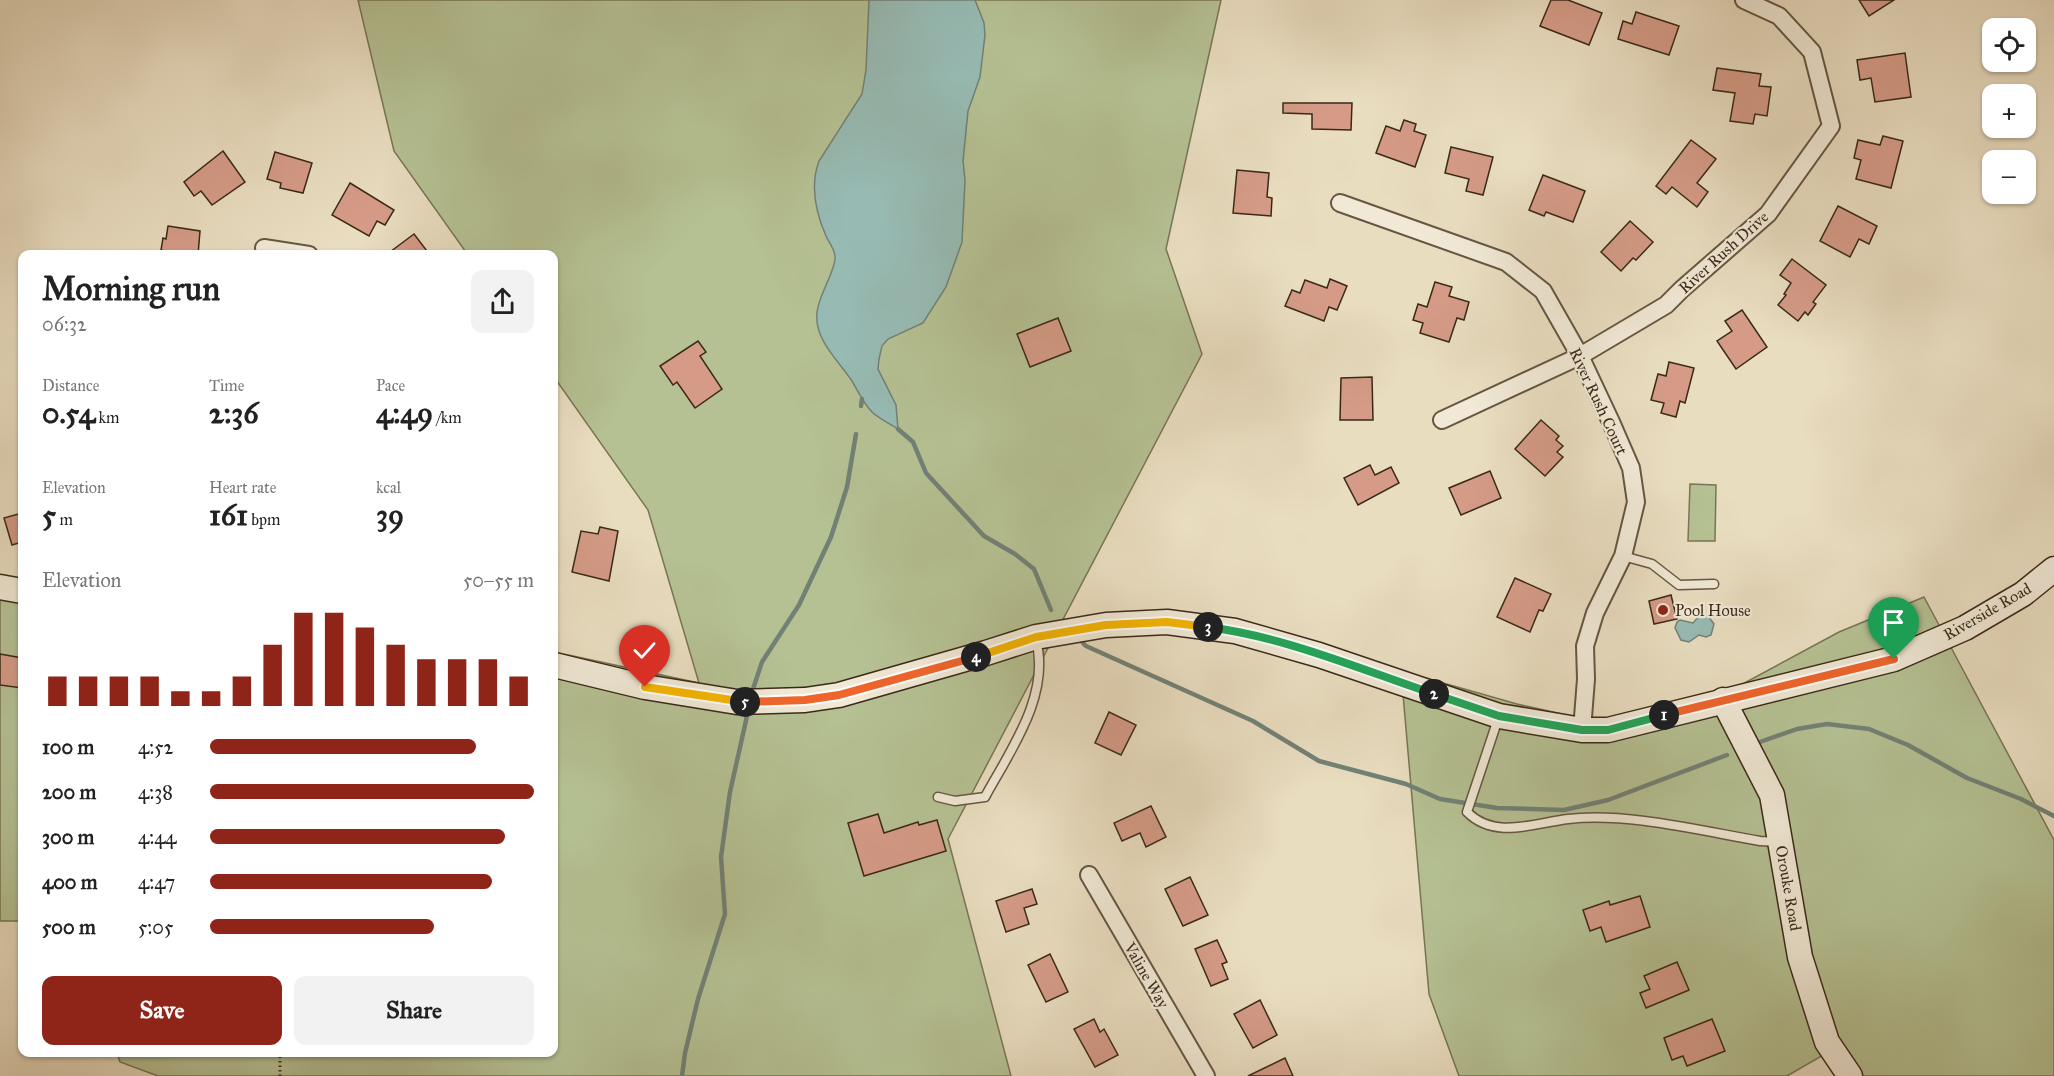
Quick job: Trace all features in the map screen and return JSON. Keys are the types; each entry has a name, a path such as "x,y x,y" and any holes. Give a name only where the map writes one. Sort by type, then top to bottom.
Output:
{"street":[{"name":"River Rush Drive","path":"1442,420 1580,356 1666,305 1768,214 1831,126 1812,52 1779,16 1744,0"},
{"name":"River Rush Court","path":"1340,203 1506,262 1543,291 1580,356 1631,468 1636,502 1623,556 1596,613 1585,646 1586,679 1582,730"},
{"path":"264,248 277,250"},
{"name":"Riverside Road","path":"558,666 645,687 737,702 805,700 839,695 987,654 1036,637 1106,625 1167,622 1235,631 1319,655 1499,716 1582,730 1608,730 1894,659 1965,628 2023,594 2054,569"},
{"path":"0,587 18,590"},
{"name":"Orouke Road","path":"1723,700 1772,795 1800,957 1827,1042 1850,1076"},
{"name":"Valine Way","path":"1089,875 1206,1076"}],"lane":[{"path":"1623,556 1652,564 1679,585 1714,584"},
{"path":"938,797 955,801 984,796 1021,732 1032,701 1040,655 1036,637"},
{"path":"1499,716 1467,812 1475,820 1499,828 1523,828 1568,819 1618,818 1761,841 1781,842"}],"path":[{"path":"280,1057 280,1076"}],"green space":[{"path":"358,0 1221,0 1166,249 1202,354 948,839 1011,1076 158,1076 120,1062 118,1057 558,1057 558,653 699,683 648,510 558,383 558,250 464,250 394,151"},
{"path":"1690,484 1716,485 1715,541 1688,541"},
{"path":"0,583 18,585 18,921 0,921"},
{"path":"1924,597 2054,840 2054,1076 1859,1076 1837,1047 1787,1076 1459,1076 1429,994 1401,671 1517,704 1611,725 1724,694 1839,632"}],"water":[{"path":"869,0 975,0 984,23 985,35 980,77 968,111 963,161 965,180 962,242 946,287 923,323 888,339 882,346 879,359 878,369 896,405 898,429 877,416 866,405 852,381 828,350 817,323 818,306 833,269 835,257 822,227 817,208 816,170 819,161 862,94 866,70"},
{"path":"1700,615 1708,616 1714,624 1711,635 1706,637 1699,635 1689,642 1681,640 1675,628 1677,622 1680,620 1693,623"}],"building":[{"path":"1551,0 1568,0 1602,13 1589,45 1540,26"},
{"path":"1859,0 1894,0 1869,16"},
{"path":"1636,12 1679,26 1669,55 1618,39 1623,21 1632,24"},
{"path":"1905,53 1911,97 1875,102 1871,78 1860,80 1857,60"},
{"path":"1717,68 1761,74 1759,86 1771,87 1767,116 1755,114 1753,124 1730,121 1735,93 1713,90"},
{"path":"1283,103 1352,103 1351,130 1312,129 1312,114 1283,113"},
{"path":"1404,120 1416,124 1414,131 1426,135 1415,167 1376,153 1386,126 1400,131"},
{"path":"1883,136 1903,141 1891,188 1856,179 1861,160 1854,158 1858,140 1880,145"},
{"path":"1691,140 1716,159 1697,183 1708,192 1697,207 1672,187 1666,194 1656,186"},
{"path":"1451,147 1493,157 1483,195 1466,191 1469,179 1445,173"},
{"path":"223,151 245,182 212,205 201,191 194,196 184,182"},
{"path":"275,152 312,163 303,193 280,188 281,183 267,179"},
{"path":"1237,170 1269,173 1267,197 1272,198 1271,216 1233,213"},
{"path":"1543,175 1585,191 1573,222 1546,212 1544,216 1529,210"},
{"path":"350,183 394,210 385,225 377,221 369,236 332,215"},
{"path":"1838,206 1877,226 1869,244 1859,239 1850,257 1820,241"},
{"path":"1630,221 1653,242 1636,260 1633,258 1621,271 1601,252"},
{"path":"168,226 200,231 198,250 161,250 163,238 166,239"},
{"path":"414,234 426,250 393,250"},
{"path":"1792,259 1826,285 1813,302 1816,304 1808,315 1805,312 1798,321 1778,305 1786,295 1784,294 1791,283 1780,275"},
{"path":"1330,279 1347,286 1337,310 1329,307 1324,321 1285,306 1292,290 1300,293 1305,280 1327,288"},
{"path":"1435,282 1452,287 1449,296 1469,302 1464,320 1457,318 1449,342 1420,333 1423,323 1413,320 1418,304 1427,307"},
{"path":"1742,310 1767,347 1736,369 1717,341 1732,331 1725,321"},
{"path":"1058,318 1071,351 1030,367 1017,334"},
{"path":"698,341 706,352 700,356 722,389 695,408 677,382 673,385 660,366"},
{"path":"1669,362 1694,368 1685,403 1680,401 1676,417 1661,413 1664,403 1651,400 1658,374 1666,376"},
{"path":"1372,377 1373,420 1340,420 1341,378"},
{"path":"1541,420 1559,436 1556,440 1563,446 1557,452 1563,457 1545,476 1515,449"},
{"path":"1370,465 1375,475 1391,467 1399,483 1358,505 1344,478"},
{"path":"1490,471 1501,498 1461,515 1449,488"},
{"path":"18,514 18,543 12,545 4,518"},
{"path":"600,527 618,531 609,581 572,572 581,531 598,534"},
{"path":"1515,578 1551,594 1543,611 1539,610 1530,632 1497,617"},
{"name":"Pool House","path":"1671,595 1677,619 1654,624 1649,601"},
{"path":"0,654 18,657 18,687 0,685"},
{"path":"1109,712 1136,725 1121,755 1095,743"},
{"path":"1151,806 1166,837 1146,847 1140,833 1122,841 1114,823"},
{"path":"878,814 884,833 918,822 919,825 937,820 946,851 864,876 848,823"},
{"path":"1190,877 1208,915 1183,926 1165,889"},
{"path":"1032,889 1037,904 1024,908 1029,924 1006,932 996,901"},
{"path":"1640,896 1650,927 1606,942 1601,927 1590,931 1583,910 1609,901 1610,905"},
{"path":"1217,940 1227,962 1222,964 1228,979 1211,986 1195,949"},
{"path":"1050,954 1068,992 1046,1002 1028,965"},
{"path":"1677,962 1689,990 1646,1008 1640,993 1650,989 1644,976"},
{"path":"1260,1000 1277,1035 1253,1048 1234,1014"},
{"path":"1094,1019 1100,1032 1104,1029 1118,1055 1095,1067 1074,1029"},
{"path":"1712,1019 1725,1051 1687,1066 1683,1056 1672,1060 1664,1038"},
{"path":"1285,1058 1293,1076 1248,1076"}],"waterway":[{"path":"861,406 862,399"},
{"path":"898,429 913,442 926,473 984,536 1015,554 1034,569 1051,610"},
{"path":"752,692 762,662 799,605 831,537 847,487 856,434"},
{"path":"1083,643 1253,721 1319,761 1406,784 1440,799 1497,808 1564,810 1608,800 1727,755"},
{"path":"682,1076 698,999 725,914 721,857 730,792 747,716"},
{"path":"1760,742 1797,729 1827,724 1869,729 1908,745 1967,778 2021,799 2054,816"}],"place":[{"name":"Pool House","path":"1663,610"}],"route":[{"path":"645,687 737,702 805,700 839,695 987,654 1036,637 1106,625 1167,622 1235,631 1319,655 1499,716 1582,730 1608,730 1894,659"}]}
